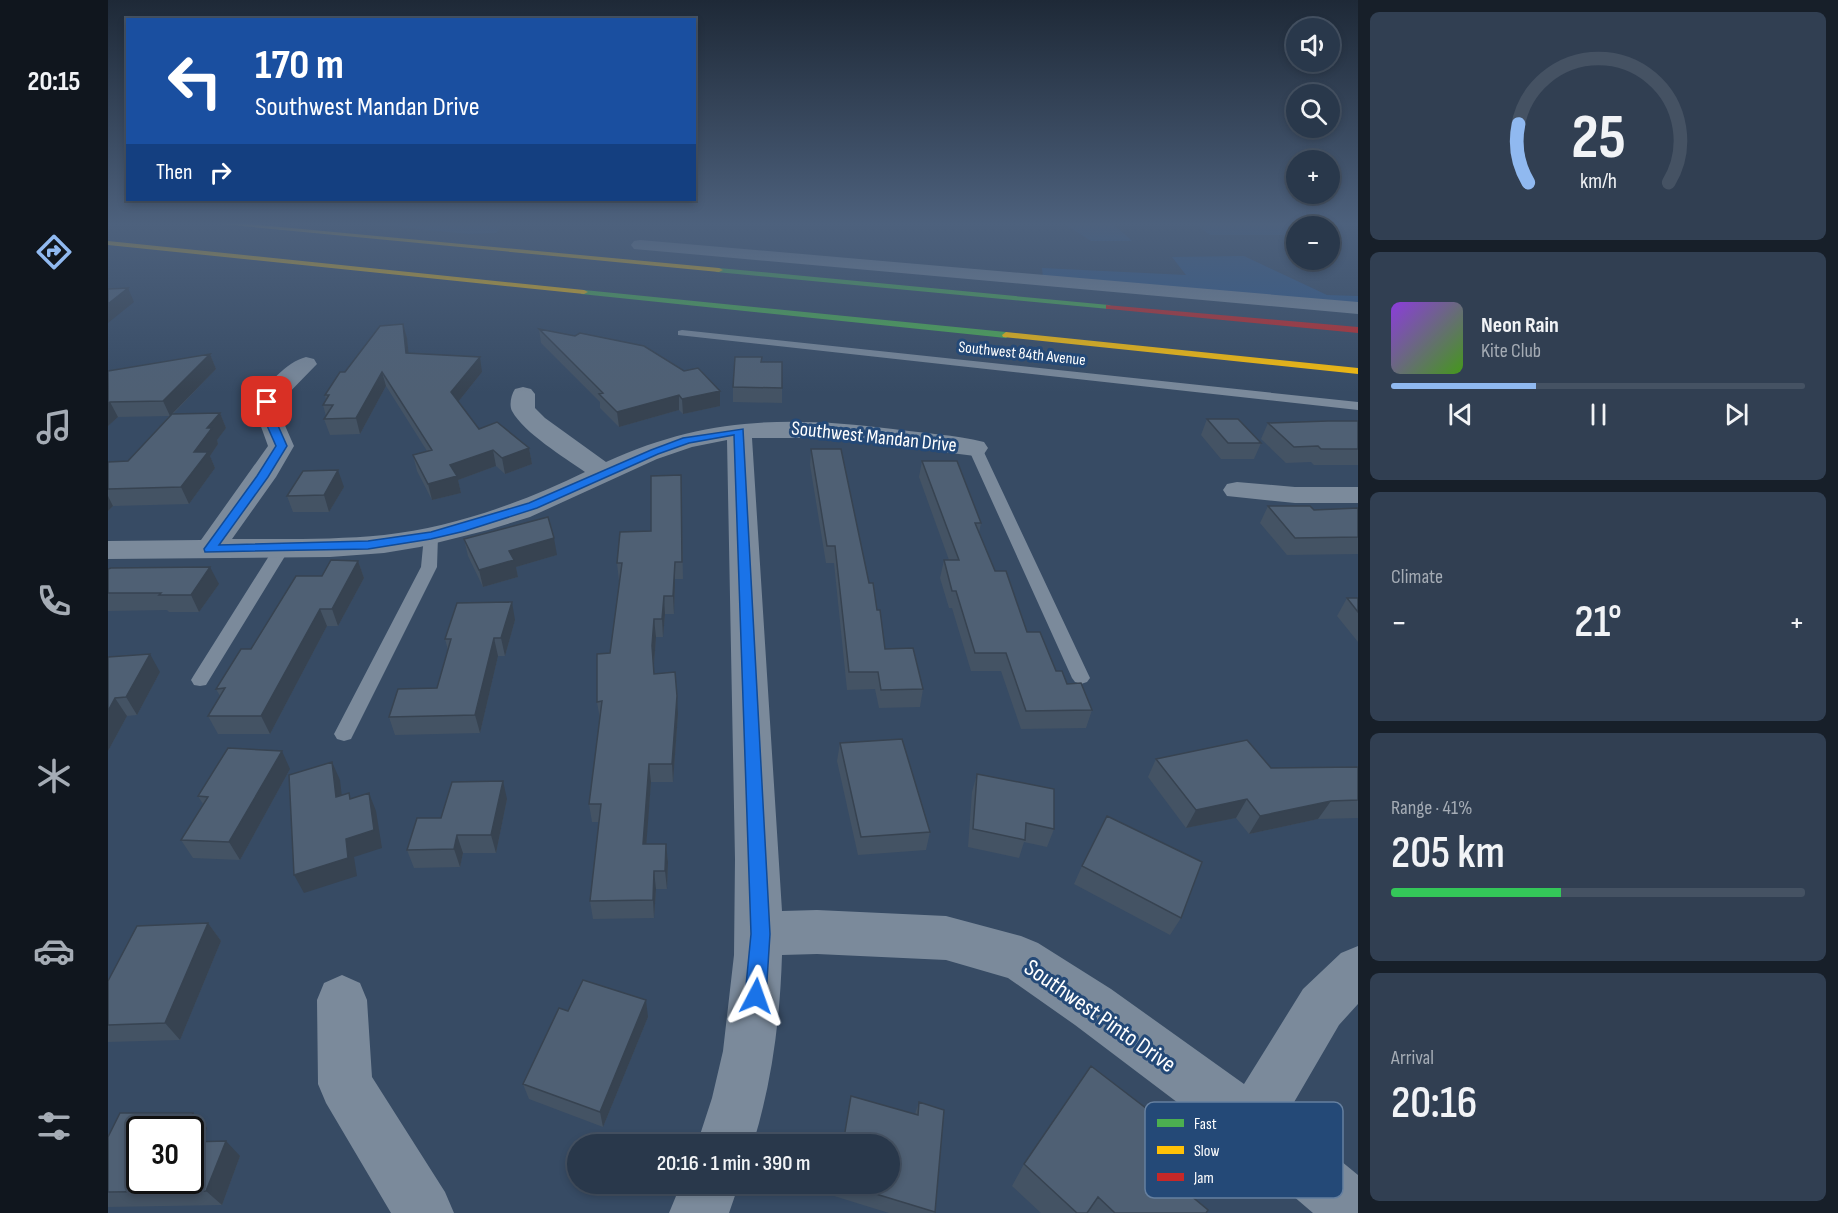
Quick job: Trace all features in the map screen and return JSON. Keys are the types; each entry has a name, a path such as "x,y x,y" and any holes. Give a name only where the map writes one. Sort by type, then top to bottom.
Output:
{"highway":[{"path":"471,280 1358,371"},
{"path":"819,280 1358,330"}],"street":[{"path":"1034,280 1358,308"},
{"path":"210,549 262,477 281,446 271,421 267,402 284,382 306,364"},
{"path":"523,394 523,409 536,423 604,474"},
{"name":"Southwest Mandan Drive","path":"108,550 368,545 431,536 533,506 687,440 739,431 770,428 829,429 975,448"},
{"path":"729,1134 736,1115 753,1038 760,934 739,431"},
{"path":"1237,490 1295,495 1358,495"},
{"name":"Southwest Pinto Drive","path":"760,934 816,932 946,938 1021,959 1093,1007 1222,1102"},
{"path":"1264,1102 1321,1007 1358,969"},
{"path":"342,1000 345,1084 424,1213"},
{"path":"699,1213 706,1194"},
{"name":"Southwest Pinto Drive","path":"1340,1198 1358,1213"}],"lane":[{"name":"Southwest 84th Avenue","path":"682,333 1358,406"},
{"path":"975,448 1081,678"},
{"path":"344,734 429,567 431,536"},
{"path":"200,680 282,548"}],"shaded area":[{"path":"1062,280 1294,280 1327,295 1358,296 1358,304"}],"building":[{"path":"128,288 108,304 108,289"},
{"path":"403,324 406,353 480,357 451,392 479,429 497,422 529,448 502,458 493,450 450,465 457,476 428,484 413,455 432,450 382,372 356,418 324,419 333,405 323,405 329,395 325,395 340,372 345,372 380,326"},
{"path":"539,329 575,336 580,333 644,346 684,371 698,368 720,391 682,399 679,395 617,412 599,394 603,393"},
{"path":"210,354 163,401 110,402 108,404 108,371"},
{"path":"735,357 762,357 761,362 782,362 782,388 733,387"},
{"path":"220,413 207,428 212,428 194,452 208,452 181,487 108,489 108,462 128,461 172,414"},
{"path":"1207,419 1238,419 1261,443 1228,443"},
{"path":"1358,421 1358,449 1294,447 1268,423"},
{"path":"811,449 841,449 869,583 873,583 877,610 880,610 885,649 913,648 923,689 881,690 878,672 849,672 835,546 827,546"},
{"path":"922,461 957,461 981,523 975,523 995,571 1006,571 1027,632 1040,632 1056,671 1062,671 1067,684 1081,683 1092,710 1026,711 1006,653 975,653 956,591 952,591 944,560 959,560"},
{"path":"338,470 324,495 287,496 303,471"},
{"path":"681,475 682,562 675,562 673,596 664,596 662,619 654,619 652,646 654,674 675,672 677,696 672,764 649,764 643,844 666,844 665,871 654,871 653,900 590,901 601,804 589,804 602,701 597,702 597,654 610,653 622,563 617,563 620,532 651,531 651,476"},
{"path":"1268,506 1310,506 1314,510 1358,508 1358,537 1295,538"},
{"path":"548,517 554,538 509,551 514,560 479,570 464,539"},
{"path":"331,560 358,561 332,609 320,609 261,716 208,716 225,688 216,689 241,649 251,649 296,576 322,576"},
{"path":"210,567 191,595 108,593 108,569 111,568"},
{"path":"1347,598 1358,598 1358,612"},
{"path":"512,602 501,638 494,638 475,715 389,717 398,689 437,688 451,639 445,639 457,603"},
{"path":"150,654 126,697 115,698 108,711 108,657"},
{"path":"902,739 930,832 861,837 840,743"},
{"path":"1247,740 1271,768 1358,767 1358,800 1331,801 1260,816 1247,799 1196,810 1156,759"},
{"path":"228,748 282,751 229,842 181,840 208,797 198,796"},
{"path":"332,762 336,797 349,793 350,799 369,793 374,830 346,839 348,858 294,875 289,775"},
{"path":"977,774 1054,789 1054,829 1026,823 1025,840 973,829"},
{"path":"503,781 491,835 457,835 454,849 407,850 417,818 441,818 452,782"},
{"path":"1107,816 1202,862 1181,918 1082,866"},
{"path":"208,923 165,1023 108,1025 108,981 137,926"},
{"path":"583,980 646,1000 600,1112 523,1084 559,1008 568,1011"},
{"path":"1091,1066 1145,1107 1145,1198 1194,1198 1208,1210 1206,1213 1115,1213 1098,1197 1087,1213 1077,1213 1024,1164"},
{"path":"851,1096 918,1115 919,1102 944,1110 935,1212 876,1194 900,1194 900,1134 845,1134"},
{"path":"120,1113 193,1113 192,1116 126,1116 126,1192 108,1192 108,1137"},
{"path":"226,1141 206,1191 204,1191 204,1142"}],"traffic: fast":[{"path":"820,280 1109,307"},
{"path":"584,292 1006,335"}],"traffic: slow":[{"path":"464,280 584,292"},
{"path":"1006,335 1358,371"}],"traffic: jam":[{"path":"1109,307 1358,330"}],"route":[{"path":"267,402 271,421 281,446 262,477 210,549 326,548 431,536 533,506 654,452 687,440 739,431 760,934 756,996"}]}
